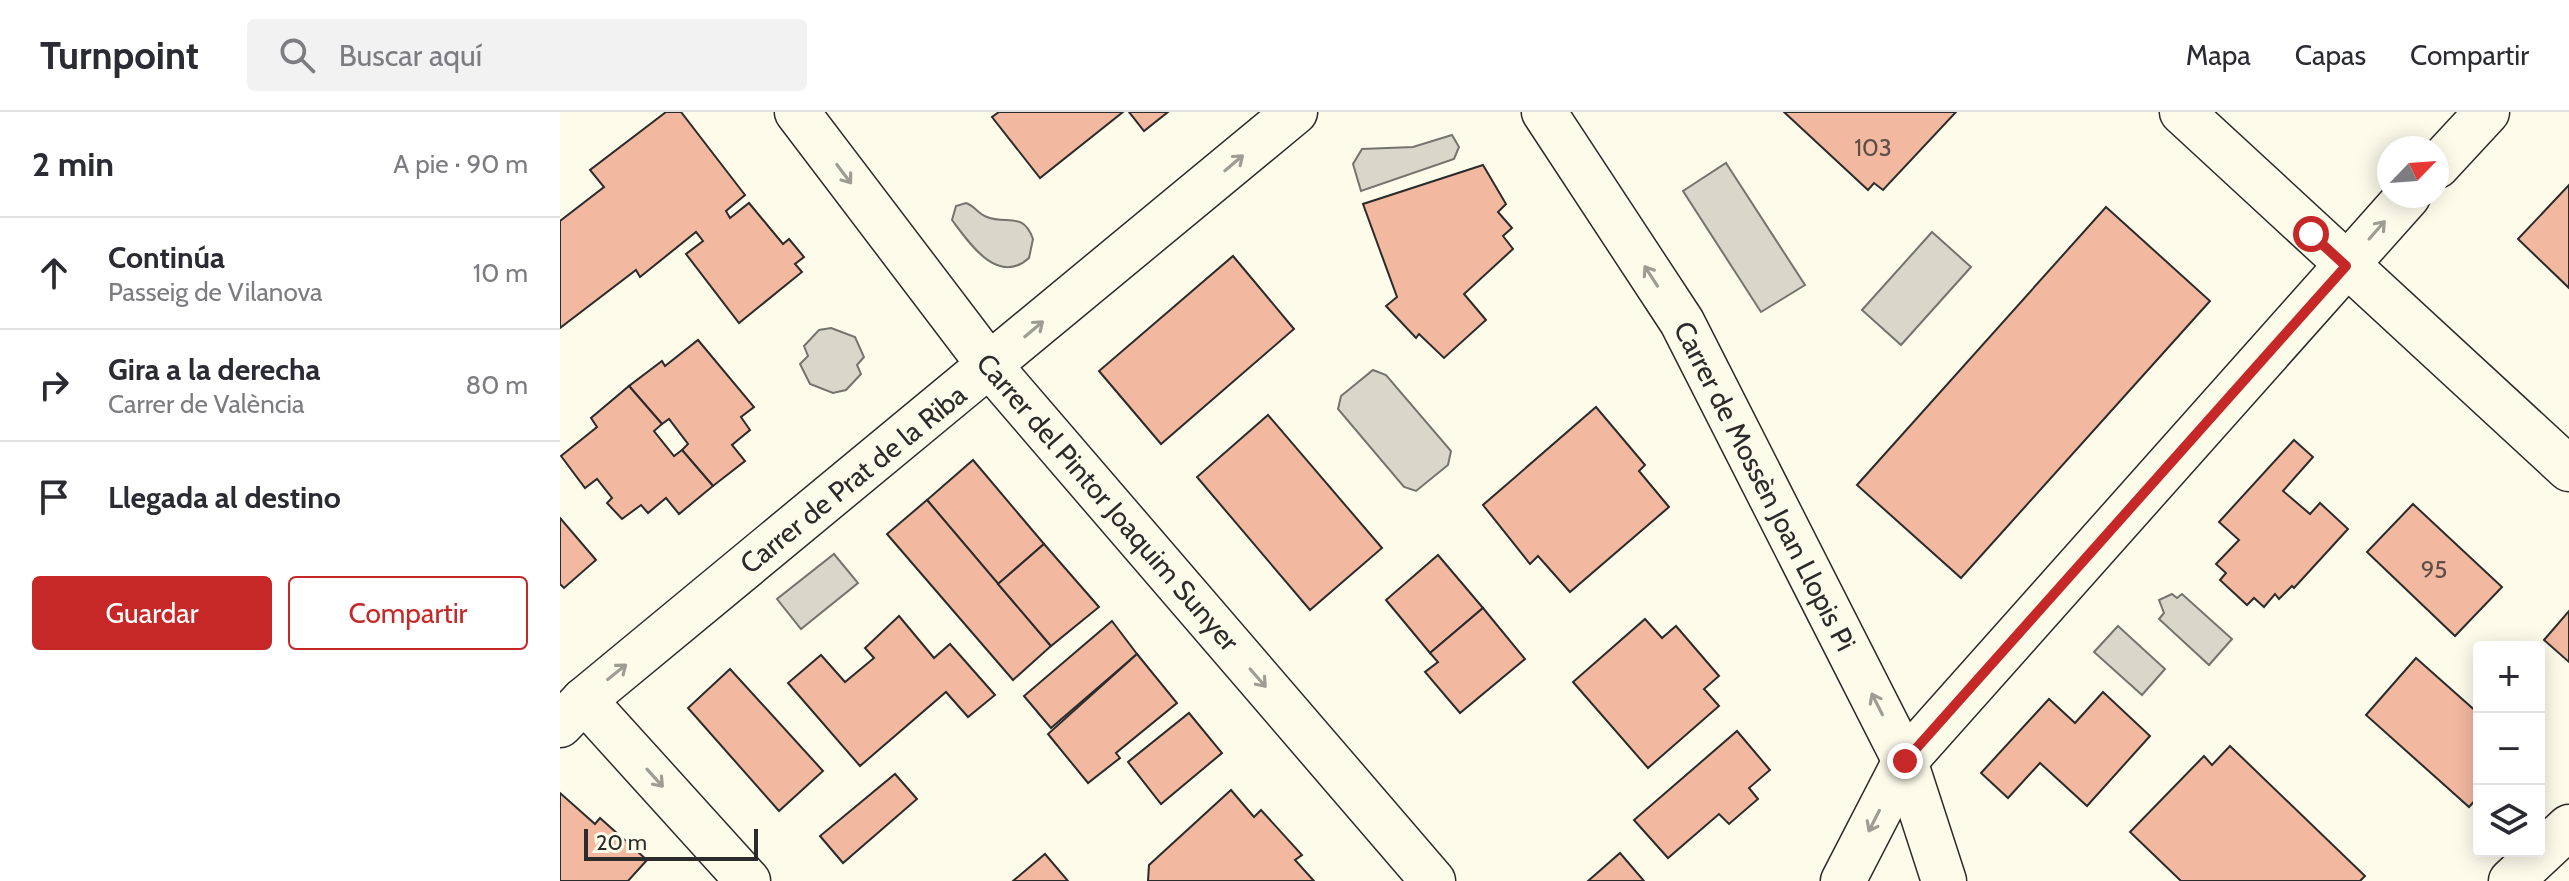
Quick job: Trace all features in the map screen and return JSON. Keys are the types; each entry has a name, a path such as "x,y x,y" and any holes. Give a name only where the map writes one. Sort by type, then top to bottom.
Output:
{"street":[{"name":"Carrer del Pintor Joaquim Sunyer","path":"797,112 990,366 1433,881"},
{"name":"Carrer de Prat de la Riba","path":"572,712 1295,112"},
{"name":"Carrer de Mossèn Joan Llopis Pi","path":"1544,112 1682,322 1905,761 1944,881"},
{"path":"2182,112 2569,469"},
{"path":"2449,153 2487,112"},
{"path":"1843,881 1905,761 2397,208"},
{"path":"572,712 748,881"},
{"path":"2511,881 2569,827"}],"shaded area":[{"path":"1452,135 1459,147 1454,159 1361,191 1353,164 1362,149 1413,147"},
{"path":"1726,163 1805,285 1761,312 1683,191"},
{"path":"966,203 987,217 1014,220 1024,225 1033,239 1029,258 1018,265 1006,267 996,265 976,250 952,220 956,206"},
{"path":"1932,232 1971,267 1901,345 1862,310"},
{"path":"831,328 855,337 864,357 857,365 861,374 846,390 833,393 810,384 800,364 808,356 804,346 819,330"},
{"path":"1373,370 1386,375 1451,451 1448,465 1416,491 1404,487 1338,409 1341,396"},
{"path":"834,554 858,583 801,629 777,599"},
{"path":"2172,594 2177,598 2182,594 2232,639 2209,665 2159,619 2164,613 2159,600"},
{"path":"2118,626 2165,669 2142,695 2094,652"}],"building":[{"path":"666,112 681,112 745,195 726,211 730,218 749,203 783,244 789,239 804,257 795,264 802,272 739,323 686,254 703,241 696,232 640,277 636,270 560,328 560,221 604,187 590,170"},
{"path":"999,112 1123,112 1040,178 992,117"},
{"path":"1129,112 1168,112 1144,131"},
{"path":"1784,112 1956,112 1883,190 1874,183 1868,190"},
{"path":"1483,165 1506,204 1498,212 1512,228 1503,236 1513,249 1464,294 1486,320 1444,358 1419,334 1416,338 1386,306 1397,297 1363,204"},
{"path":"2569,185 2569,288 2518,239"},
{"path":"2106,207 2210,301 1961,578 1857,485"},
{"path":"1233,256 1294,329 1161,444 1099,371"},
{"path":"698,340 754,407 741,417 750,430 732,445 745,461 713,486 682,450 688,444 669,419 662,424 629,386 662,361 665,366"},
{"path":"629,386 662,424 654,431 674,456 682,450 713,486 679,514 666,498 648,513 641,505 622,519 607,503 612,498 597,479 585,488 561,456 597,427 591,418"},
{"path":"1596,407 1645,465 1639,471 1669,507 1570,592 1538,556 1530,564 1483,505"},
{"path":"1268,415 1382,548 1310,610 1197,477"},
{"path":"2294,440 2313,457 2283,491 2310,514 2320,503 2348,529 2294,588 2292,586 2279,599 2275,594 2264,607 2254,598 2247,605 2220,580 2226,573 2216,564 2239,540 2219,522"},
{"path":"973,460 1044,544 998,584 927,500"},
{"path":"927,500 1051,646 1013,680 887,534"},
{"path":"2413,504 2502,587 2455,636 2367,552"},
{"path":"560,518 596,560 564,588 560,584"},
{"path":"1044,544 1099,607 1051,646 998,584"},
{"path":"1438,555 1483,608 1430,653 1386,600"},
{"path":"1483,608 1525,659 1460,713 1425,672 1438,662 1430,653"},
{"path":"2569,611 2569,662 2544,640"},
{"path":"899,616 934,658 950,644 995,695 968,717 946,692 860,766 788,683 821,655 845,682 874,658 865,648"},
{"path":"1645,619 1662,638 1676,626 1719,676 1704,689 1719,706 1648,768 1573,682"},
{"path":"1112,621 1137,654 1051,728 1024,696"},
{"path":"1137,654 1177,703 1116,753 1120,758 1088,783 1048,734"},
{"path":"2416,658 2473,709 2473,803 2469,807 2366,715"},
{"path":"730,669 823,771 779,811 688,708"},
{"path":"2103,692 2150,736 2087,806 2040,763 2008,798 1981,773 2049,699 2075,723"},
{"path":"1189,713 1222,753 1161,804 1128,762"},
{"path":"1737,731 1770,770 1749,788 1758,799 1729,824 1719,814 1668,858 1634,820"},
{"path":"2230,746 2365,876 2360,881 2181,881 2130,832 2204,756 2212,765"},
{"path":"895,774 917,799 843,863 820,836"},
{"path":"1231,790 1254,817 1261,810 1302,855 1295,860 1314,881 1148,881 1149,865"},
{"path":"560,793 595,824 600,818 647,860 628,881 560,881"},
{"path":"1620,853 1644,881 1588,881"},
{"path":"1045,854 1068,881 1013,881"}],"route":[{"path":"1905,761 2346,266 2311,234"}]}
